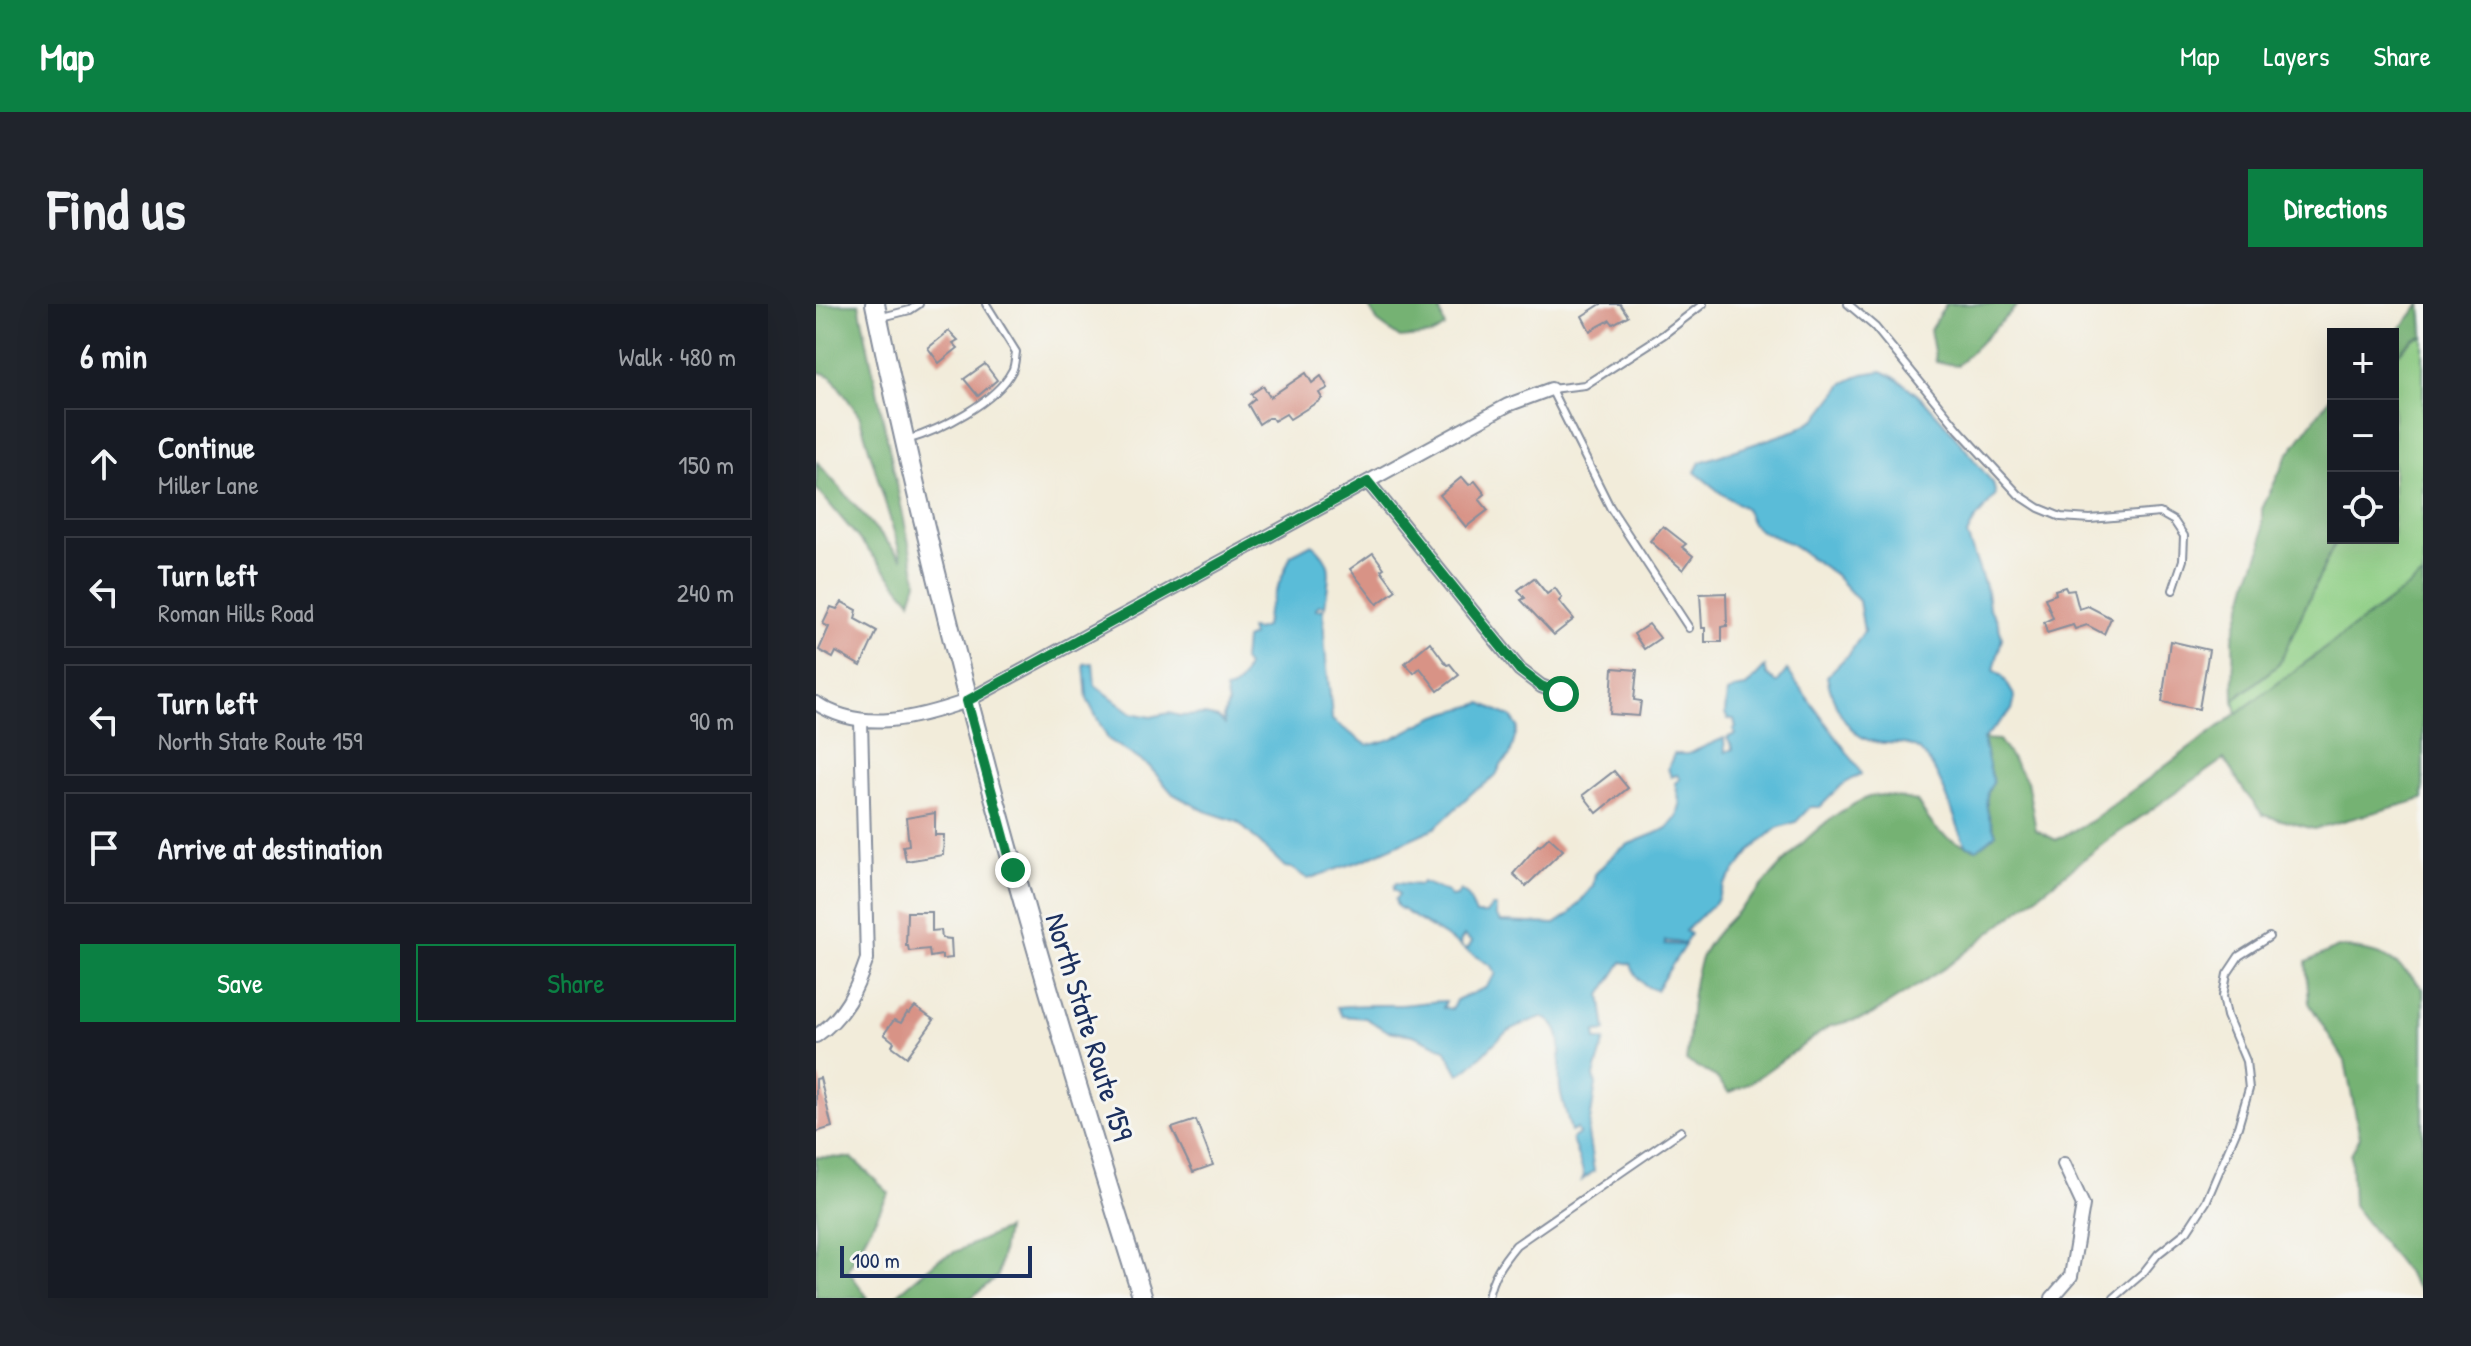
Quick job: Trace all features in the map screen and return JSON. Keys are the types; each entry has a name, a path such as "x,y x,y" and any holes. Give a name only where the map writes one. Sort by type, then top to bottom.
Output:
{"main road":[{"name":"North State Route 159","path":"876,311 967,701 1077,1091 1143,1298"}],"street":[{"path":"816,703 829,712 861,721 912,717 967,701 1508,405 1551,389"},
{"path":"1368,482 1520,670 1541,686 1561,694"},
{"path":"816,1036 843,1013 854,995 867,959 861,721"},
{"path":"2052,1298 2071,1276 2083,1205 2064,1164"}],"lane":[{"path":"876,311 910,310 919,304"},
{"path":"904,441 934,432 958,418 981,402 1013,370 1016,352 986,304"},
{"path":"1689,628 1610,507 1551,389 1581,387 1590,382 1663,335 1703,304"},
{"path":"1848,304 1875,327 1959,430 2019,495 2061,517 2090,519 2160,513 2174,521 2184,536 2183,560 2173,590"},
{"path":"2114,1298 2143,1273 2158,1254 2187,1231 2206,1202 2238,1127 2249,1089 2246,1061 2227,1016 2223,996 2227,974 2239,956 2269,937"},
{"path":"1488,1298 1491,1283 1501,1263 1516,1245 1681,1131"}],"green space":[{"path":"816,304 859,304 917,582 911,601 816,488 817,462 902,559 859,415 831,376 816,371"},
{"path":"1367,304 1441,304 1439,308 1445,327 1431,335 1400,338 1378,322"},
{"path":"1946,304 2019,304 1958,365 1936,362 1930,330"},
{"path":"2421,304 2423,336 2413,339 2399,353 2399,330"},
{"path":"2423,336 2423,576 2237,714 2234,700 2279,664 2334,544 2399,544 2399,353 2413,339"},
{"path":"2327,402 2327,544 2334,544 2279,664 2234,700 2233,638 2249,579 2262,546 2262,509 2287,456"},
{"path":"2423,576 2423,799 2314,829 2263,815 2224,759 2108,840 1948,966 1868,1017 1830,1026 1750,1083 1729,1093 1716,1077 1686,1061 1694,983 1705,949 1792,854 1835,815 1874,796 1917,801 1941,833 1977,849 1996,834 1986,802 1993,783 1982,739 1999,740 2027,781 2036,830 2056,840 2091,821"},
{"path":"2338,947 2386,958 2423,989 2423,1294 2353,1205 2351,1154 2360,1137 2345,1061 2309,1003 2306,962"},
{"path":"816,1157 852,1158 889,1193 848,1270 868,1298 816,1298"},
{"path":"1006,1229 998,1276 971,1298 893,1298 939,1259"}],"water":[{"path":"1882,371 1928,405 1993,483 1996,495 1974,521 1967,535 1987,592 1989,608 1997,620 2002,638 1994,670 2003,677 2015,697 2012,710 1983,739 1993,783 1986,802 1996,834 1977,849 1965,845 1940,780 1919,750 1908,745 1862,737 1847,723 1836,705 1827,676 1850,653 1864,631 1859,601 1834,574 1791,544 1759,530 1751,522 1745,508 1695,472 1700,462 1796,430 1817,418 1844,383 1863,374"},
{"path":"1312,544 1325,558 1329,572 1325,606 1319,605 1316,610 1324,609 1332,720 1367,745 1391,739 1439,715 1482,703 1511,717 1518,727 1510,755 1495,777 1473,792 1435,828 1366,859 1308,879 1285,867 1238,822 1205,811 1173,794 1149,766 1108,739 1087,699 1084,664 1093,663 1095,685 1132,713 1151,717 1169,713 1205,715 1218,718 1224,724 1223,717 1228,705 1225,690 1237,685 1247,666 1243,661 1245,639 1252,636 1250,629 1265,627 1267,612 1291,555"},
{"path":"1765,667 1767,675 1777,683 1787,670 1861,774 1842,785 1820,807 1810,807 1796,822 1777,828 1752,849 1724,885 1717,901 1685,931 1690,934 1685,943 1665,941 1665,944 1685,945 1656,990 1640,980 1631,964 1622,962 1601,995 1606,1031 1595,1032 1596,1040 1605,1040 1594,1076 1596,1084 1588,1134 1594,1171 1582,1180 1584,1175 1572,1139 1579,1134 1577,1129 1571,1132 1562,1099 1559,1038 1551,1022 1542,1017 1511,1030 1459,1074 1445,1049 1413,1035 1388,1031 1365,1018 1342,1016 1337,1007 1446,1001 1443,1008 1452,1009 1456,1000 1485,988 1496,974 1491,966 1464,949 1472,942 1464,936 1460,942 1462,947 1397,906 1395,900 1399,894 1394,890 1396,883 1420,885 1422,882 1448,892 1451,897 1457,896 1460,890 1468,896 1476,914 1486,914 1492,906 1496,906 1496,916 1501,922 1555,924 1570,914 1593,886 1595,874 1615,853 1666,829 1677,817 1680,804 1675,783 1680,779 1677,775 1671,777 1668,768 1674,754 1688,754 1724,738 1725,752 1733,749 1727,738 1735,734 1733,729 1736,728 1734,719 1728,719 1725,714 1727,693 1746,687"}],"building":[{"path":"1601,304 1620,304 1628,316 1613,324 1610,320 1590,331 1582,316"},
{"path":"949,331 958,340 953,343 958,348 939,363 928,348"},
{"path":"985,364 997,380 978,396 964,379"},
{"path":"1306,373 1312,383 1321,376 1328,388 1319,393 1322,398 1290,419 1286,414 1274,421 1268,418 1259,424 1248,405 1255,399 1251,394 1263,386 1270,397"},
{"path":"1462,477 1469,485 1475,481 1485,494 1479,499 1488,510 1466,527 1440,495"},
{"path":"1663,526 1686,544 1682,547 1693,556 1683,570 1650,541"},
{"path":"1373,553 1396,590 1377,604 1350,569"},
{"path":"1534,578 1547,594 1555,588 1562,598 1559,601 1574,619 1554,635 1521,600 1525,598 1518,590"},
{"path":"2065,587 2067,591 2074,590 2079,609 2088,606 2111,618 2104,634 2087,625 2075,629 2073,625 2047,633 2044,622 2053,618 2045,598"},
{"path":"1726,593 1727,626 1722,627 1722,642 1705,642 1700,594"},
{"path":"842,602 857,610 855,619 877,631 861,666 836,652 833,658 819,650 829,627 823,624 831,607 837,609"},
{"path":"1649,624 1660,638 1644,649 1634,634"},
{"path":"2170,641 2209,650 2199,709 2162,702"},
{"path":"1430,642 1447,665 1450,664 1459,675 1438,691 1420,668 1414,673 1405,663"},
{"path":"1613,668 1637,670 1634,700 1641,701 1639,716 1610,714"},
{"path":"1614,771 1628,788 1597,813 1583,795"},
{"path":"935,813 935,835 944,835 943,855 906,861 903,846 909,845 906,818"},
{"path":"1549,837 1563,850 1526,886 1513,874"},
{"path":"907,912 932,912 932,931 941,930 942,938 951,939 952,958 942,959 942,955 930,957 929,949 909,951 906,946"},
{"path":"915,1007 934,1020 907,1057 892,1046 894,1042 884,1034 894,1020 901,1023"},
{"path":"820,1078 832,1127 816,1132 816,1079"},
{"path":"1196,1120 1213,1165 1193,1172 1172,1128"}],"route":[{"path":"1013,870 967,701 1368,482 1520,670 1541,686 1561,694"}]}
